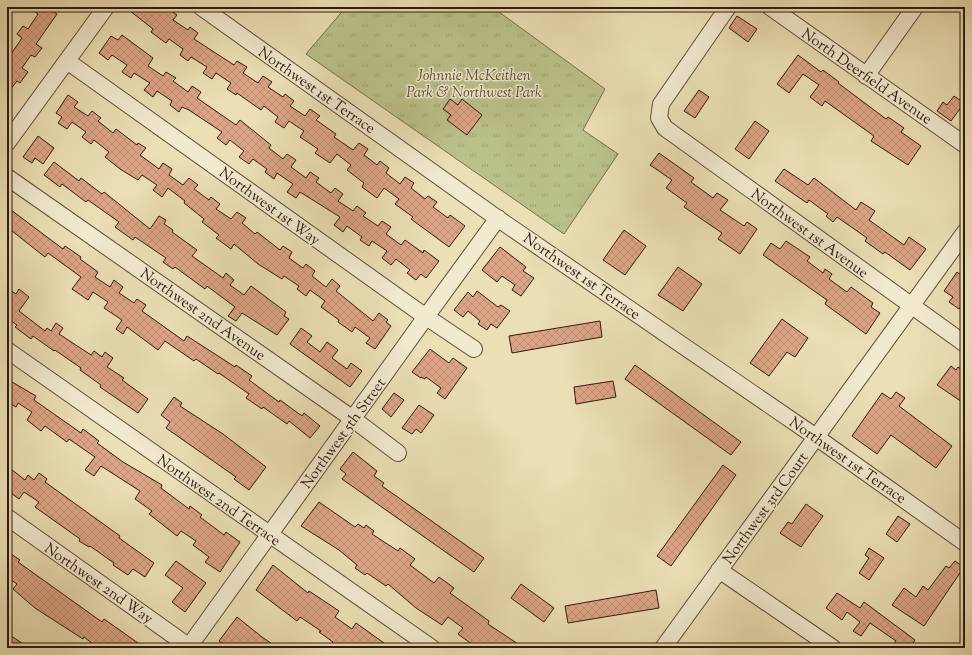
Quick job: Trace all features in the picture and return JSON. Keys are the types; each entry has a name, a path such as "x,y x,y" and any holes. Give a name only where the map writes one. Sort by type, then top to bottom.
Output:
{"street":[{"path":"7,143 106,7"},
{"name":"Northwest 1st Terrace","path":"201,7 498,218 816,437 965,543"},
{"name":"Northwest 1st Avenue","path":"728,7 661,104 658,118 665,128 911,307 965,344"},
{"name":"North Deerfield Avenue","path":"770,7 965,145"},
{"path":"866,76 915,7"},
{"name":"Northwest 1st Way","path":"67,61 425,317 474,349"},
{"name":"Northwest 2nd Avenue","path":"7,177 353,419 398,453"},
{"name":"Northwest 5th Street","path":"190,648 268,535 498,218"},
{"name":"Northwest 3rd Court","path":"663,648 965,232"},
{"name":"Northwest 2nd Terrace","path":"7,350 268,535 432,648"},
{"name":"Northwest 2nd Way","path":"7,517 190,648"},
{"path":"720,570 832,648"}],"green space":[{"name":"Johnnie McKeithen Park & Northwest Park","path":"346,7 492,7 605,89 583,130 618,154 564,234 306,54"}],"building":[{"path":"29,7 47,7 57,14 36,44 42,48 35,57 31,55 22,68 28,72 20,83 17,81 7,94 7,51 11,54 22,38 17,34 23,26 28,29 38,14"},
{"path":"125,7 166,7 177,15 173,20 188,30 190,27 198,33 194,39 234,65 237,61 247,67 243,73 258,83 263,76 272,82 268,87 283,97 285,94 294,101 290,106 305,116 310,109 320,116 316,120 336,134 334,137 353,150 359,143 368,149 364,155 377,165 380,161 389,168 386,173 400,184 405,177 414,183 411,188 425,199 428,196 437,202 433,207 448,218 450,215 465,226 449,247 411,219 413,217 395,204 399,199 384,188 377,198 362,187 364,183 347,170 351,165 337,154 330,163 315,153 318,149 300,137 304,131 289,121 284,128 275,122 278,117 264,106 261,110 237,93 236,95 227,89 231,83 216,73 212,79 203,73 207,67 191,57 188,61 180,55 183,49 169,39 166,43 151,32 153,29"},
{"path":"737,16 757,29 748,42 729,28"},
{"path":"122,35 153,58 148,66 163,76 166,72 176,78 173,81 188,92 192,86 201,92 197,98 236,125 240,120 271,145 269,148 283,159 287,154 296,160 291,167 306,178 310,172 319,178 316,182 331,193 335,188 343,194 338,201 353,211 357,206 366,213 363,216 378,226 382,221 391,227 386,234 401,245 405,240 423,253 424,250 439,261 426,278 421,274 416,280 407,273 410,270 396,259 391,265 382,258 387,251 372,241 369,246 360,240 362,237 347,226 343,232 334,225 340,217 300,192 296,198 287,192 293,184 277,173 274,179 265,172 267,169 253,159 249,164 239,157 244,151 230,140 226,145 217,138 222,132 189,110 182,107 179,112 170,105 172,101 157,91 153,97 144,90 150,83 134,73 131,78 122,72 127,65 112,55 108,60 99,53 111,36 118,40"},
{"path":"798,55 821,72 823,70 886,119 888,117 904,128 901,132 921,146 908,165 871,141 874,136 825,101 822,106 810,97 819,85 803,74 789,93 777,84"},
{"path":"699,90 709,97 695,118 684,111"},
{"path":"68,95 78,102 74,107 88,116 92,111 101,118 98,121 113,133 116,129 137,145 138,143 146,148 140,155 159,169 163,163 172,169 169,175 183,185 189,178 198,185 194,189 209,200 211,197 220,204 216,209 231,219 237,212 246,218 242,223 255,234 257,232 280,250 283,246 292,252 289,258 303,268 306,264 315,271 312,276 326,287 332,279 340,286 336,291 373,321 379,313 388,320 386,322 391,326 375,349 366,343 370,338 355,327 352,332 321,307 325,301 310,290 306,296 297,289 299,286 284,276 282,279 258,264 234,244 231,249 216,238 219,235 202,222 204,219 184,203 185,201 168,188 162,197 153,190 157,185 142,175 138,180 120,169 105,157 109,152 94,140 91,144 82,137 86,132 72,122 67,129 58,123 62,117 56,113"},
{"path":"954,96 964,103 951,121 937,111 943,102 947,105"},
{"path":"450,99 458,105 462,99 482,115 467,135 447,120 451,115 443,109"},
{"path":"755,121 769,131 749,159 735,149"},
{"path":"38,136 54,148 43,164 35,158 32,163 23,157"},
{"path":"659,153 694,178 691,182 713,198 717,193 728,200 720,210 744,226 747,222 757,229 740,254 718,239 722,233 684,207 687,203 666,188 672,180 650,165"},
{"path":"54,162 79,181 81,178 102,194 104,192 150,229 159,216 166,220 164,224 173,230 172,232 197,250 192,256 223,278 226,273 234,280 230,285 244,295 251,286 286,312 284,316 289,319 277,335 242,313 236,321 228,316 235,307 207,286 205,289 175,267 173,269 163,262 166,258 135,237 133,240 115,227 119,222 88,200 86,202 62,184 60,187 44,175"},
{"path":"784,169 808,185 814,178 856,210 861,202 875,211 869,220 904,245 909,237 926,249 910,270 885,252 883,254 865,241 867,238 837,217 833,222 826,216 828,214 809,200 807,203 775,181"},
{"path":"7,207 63,249 65,246 81,257 80,259 98,272 95,277 110,287 114,280 123,287 119,293 134,303 137,299 146,305 142,311 184,341 187,336 235,367 236,365 252,376 249,380 279,402 280,400 302,416 304,413 320,426 310,438 289,421 287,424 263,407 262,409 246,398 249,394 219,373 218,374 196,359 194,361 165,341 158,350 127,327 123,334 116,329 122,320 104,308 108,302 93,292 88,300 72,289 81,277 48,253 45,257 7,227"},
{"path":"624,230 646,246 625,275 603,260"},
{"path":"786,241 810,257 807,261 823,273 825,269 832,274 829,279 847,292 851,287 873,303 871,307 880,313 866,334 825,304 827,300 763,255 771,243 780,249"},
{"path":"500,247 526,267 523,271 534,278 521,296 512,290 515,285 502,276 497,282 482,270"},
{"path":"678,267 702,284 683,311 658,295"},
{"path":"957,272 965,278 965,300 959,309 949,302 953,297 944,291"},
{"path":"19,289 29,297 19,311 45,331 47,328 51,331 56,323 63,328 59,334 91,355 94,351 102,357 105,352 113,358 107,367 124,378 122,380 148,399 138,413 100,387 101,385 80,370 81,368 33,336 31,339 15,327 17,325 7,318 7,295 10,290 16,294"},
{"path":"477,291 498,307 501,305 510,311 497,328 491,324 487,330 478,324 480,321 468,311 463,317 454,310 468,292 473,297"},
{"path":"782,319 808,338 795,357 787,352 769,376 750,363"},
{"path":"600,321 602,337 512,353 509,336"},
{"path":"301,328 312,336 307,342 320,352 327,342 338,350 332,358 347,369 351,363 362,371 350,387 290,344"},
{"path":"430,349 449,363 453,358 467,368 445,399 437,393 441,388 426,377 425,379 421,378 412,372"},
{"path":"635,365 741,442 731,455 625,379"},
{"path":"951,366 956,370 958,367 965,372 965,404 937,385"},
{"path":"7,379 36,396 34,400 81,433 83,429 99,441 97,443 123,462 162,485 161,488 189,509 190,506 202,515 200,517 224,535 226,532 240,542 220,572 205,562 209,557 193,545 196,541 181,531 177,536 149,514 152,511 135,499 140,491 101,466 94,476 85,470 95,457 69,439 67,442 45,426 41,431 27,420 32,412 18,403 16,407 7,402"},
{"path":"613,381 616,397 576,404 574,387"},
{"path":"896,392 905,398 899,406 952,446 936,468 891,435 877,454 852,436 882,393 891,399"},
{"path":"394,393 404,400 391,417 382,409"},
{"path":"174,397 182,403 180,406 223,434 266,467 249,490 234,479 236,477 166,428 170,422 161,415"},
{"path":"419,405 434,415 421,433 416,429 412,434 402,428"},
{"path":"353,452 377,471 374,476 384,483 382,486 484,558 474,572 342,479 346,474 340,469"},
{"path":"723,465 736,475 671,566 657,556"},
{"path":"7,466 25,480 28,475 34,480 39,473 47,479 45,482 120,536 119,538 154,563 145,577 133,569 128,575 113,565 114,563 90,546 89,547 79,541 80,539 35,507 39,502 24,492 19,499 7,490"},
{"path":"319,502 355,527 358,524 364,528 366,525 374,531 372,534 398,551 400,548 415,559 410,565 434,583 439,577 454,588 450,593 489,621 488,624 524,648 477,648 458,634 463,628 448,617 442,625 416,608 388,584 386,586 367,573 365,575 355,568 357,565 339,550 301,526"},
{"path":"806,504 823,516 801,547 780,533 788,522 792,524"},
{"path":"898,516 910,524 897,542 886,534"},
{"path":"869,548 884,558 869,580 859,573 869,558 865,555"},
{"path":"11,554 20,560 18,562 102,622 104,619 145,648 98,648 84,637 83,639 35,608 13,589 17,584 7,577 7,559"},
{"path":"176,561 206,583 185,612 172,602 183,588 165,575"},
{"path":"955,561 964,567 924,626 892,605 904,588 916,597 923,586 928,590 946,566 949,568"},
{"path":"273,565 308,593 309,591 339,611 335,617 352,629 356,623 384,643 380,648 337,648 331,644 333,642 319,632 321,631 300,617 297,621 256,590"},
{"path":"521,584 554,608 544,622 511,598"},
{"path":"656,590 659,608 568,623 565,606"},
{"path":"837,593 860,608 864,602 915,640 910,648 891,648 896,641 870,623 861,636 853,631 860,622 847,612 842,620 826,608"},
{"path":"237,617 278,648 229,648 219,641"},
{"path":"7,633 29,648 7,648"}]}
